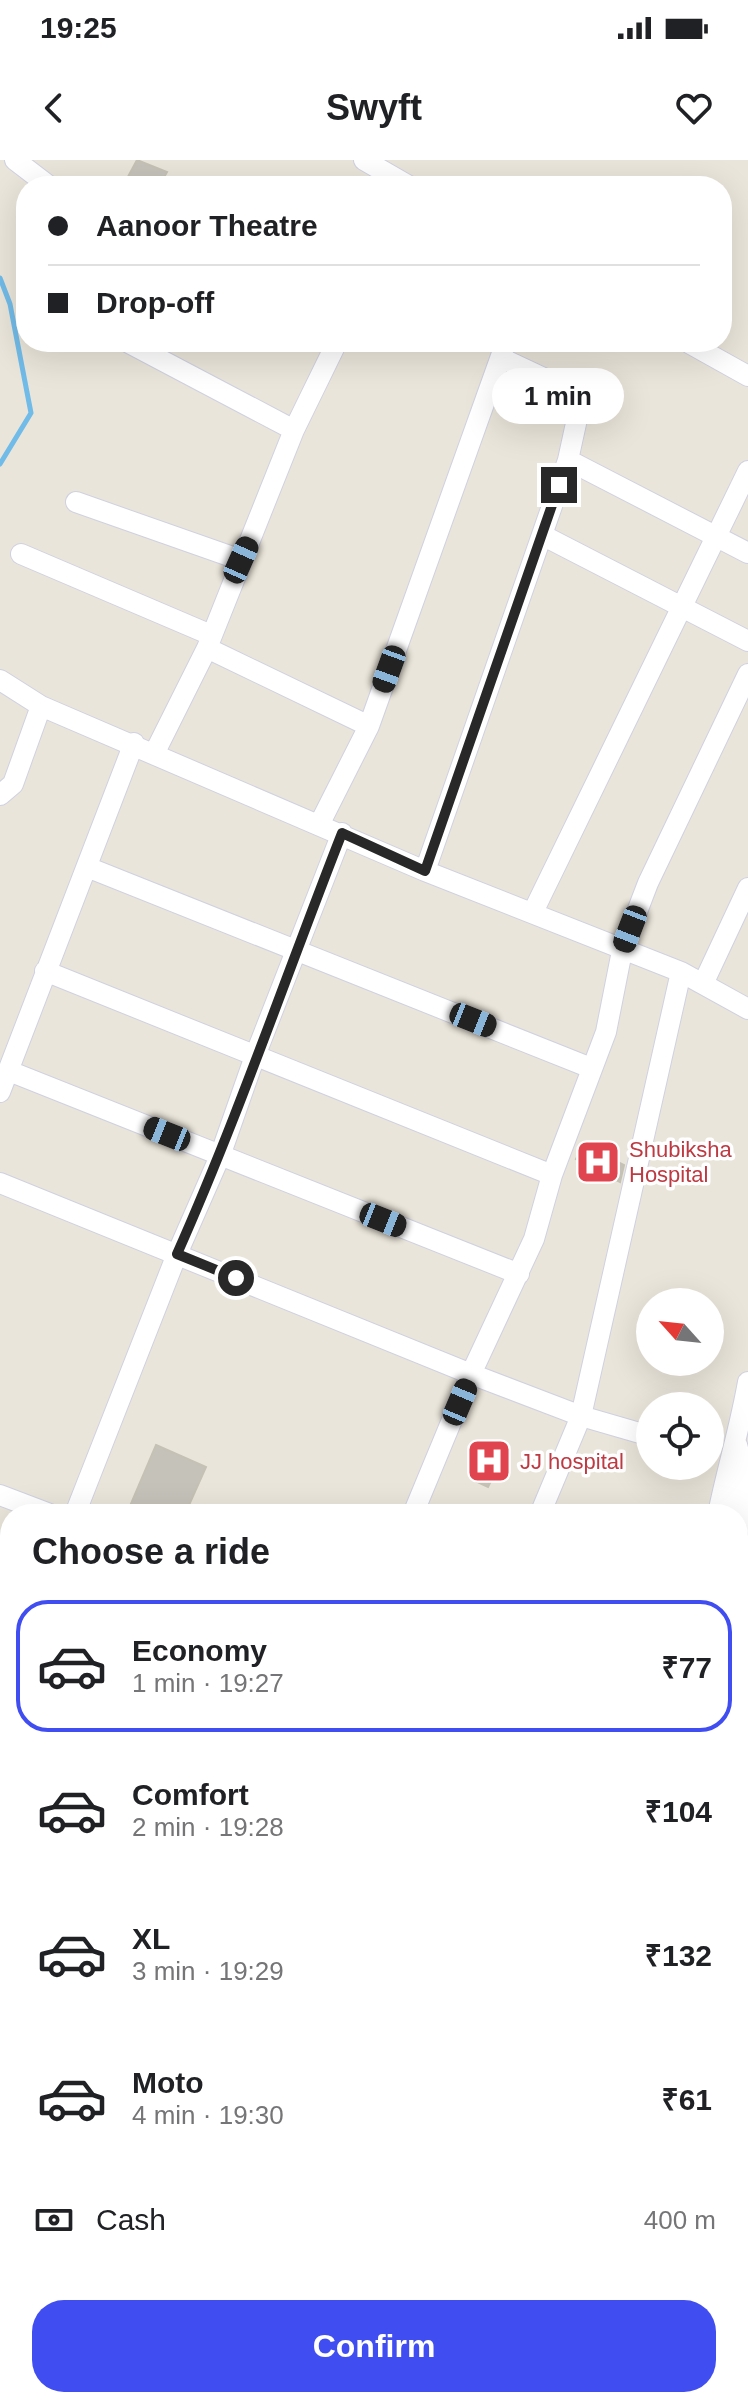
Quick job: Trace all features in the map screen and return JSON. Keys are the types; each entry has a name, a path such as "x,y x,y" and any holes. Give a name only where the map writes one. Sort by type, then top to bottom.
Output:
{"street":[{"path":"15,160 36,176"},
{"path":"364,160 392,176"},
{"path":"146,352 294,430"},
{"path":"155,752 209,642 294,430 332,352"},
{"path":"320,823 369,726 502,352"},
{"path":"425,871 568,460 582,396 506,352"},
{"path":"705,352 748,376"},
{"path":"568,460 748,553"},
{"path":"533,912 748,471"},
{"path":"76,502 241,560"},
{"path":"542,535 748,641"},
{"path":"21,554 209,642 369,726"},
{"path":"417,1504 471,1374 534,1239 552,1175 606,1032 622,951 648,883 748,674"},
{"path":"0,680 41,706 155,752 425,871 681,972 748,1009"},
{"path":"0,795 13,784 41,706"},
{"path":"0,1092 134,743"},
{"path":"79,1504 177,1254 220,1156 255,1056 342,833"},
{"path":"87,867 297,948 591,1068"},
{"path":"703,984 748,888"},
{"path":"45,971 552,1175"},
{"path":"544,1504 581,1416 681,972"},
{"path":"9,1071 519,1274"},
{"path":"0,1183 471,1374 581,1416 636,1432"},
{"path":"720,1504 748,1382"},
{"path":"729,1455 735,1504"},
{"path":"0,1495 24,1504"}],"building":[{"path":"137,160 167,172 165,176 128,176"},
{"path":"583,1145 624,1165 620,1182 576,1159"},
{"path":"156,1445 206,1467 189,1504 131,1504"},
{"path":"488,1450 503,1457 488,1487 473,1480"}],"waterway":[{"path":"0,278 10,304 16,335"},
{"path":"0,464 31,413 19,352"}],"place":[{"name":"Shubiksha Hospital","path":"598,1162"},
{"name":"JJ hospital","path":"489,1461"}],"route":[{"path":"236,1278 177,1254 220,1156 255,1056 342,833 425,871 559,485"}]}
